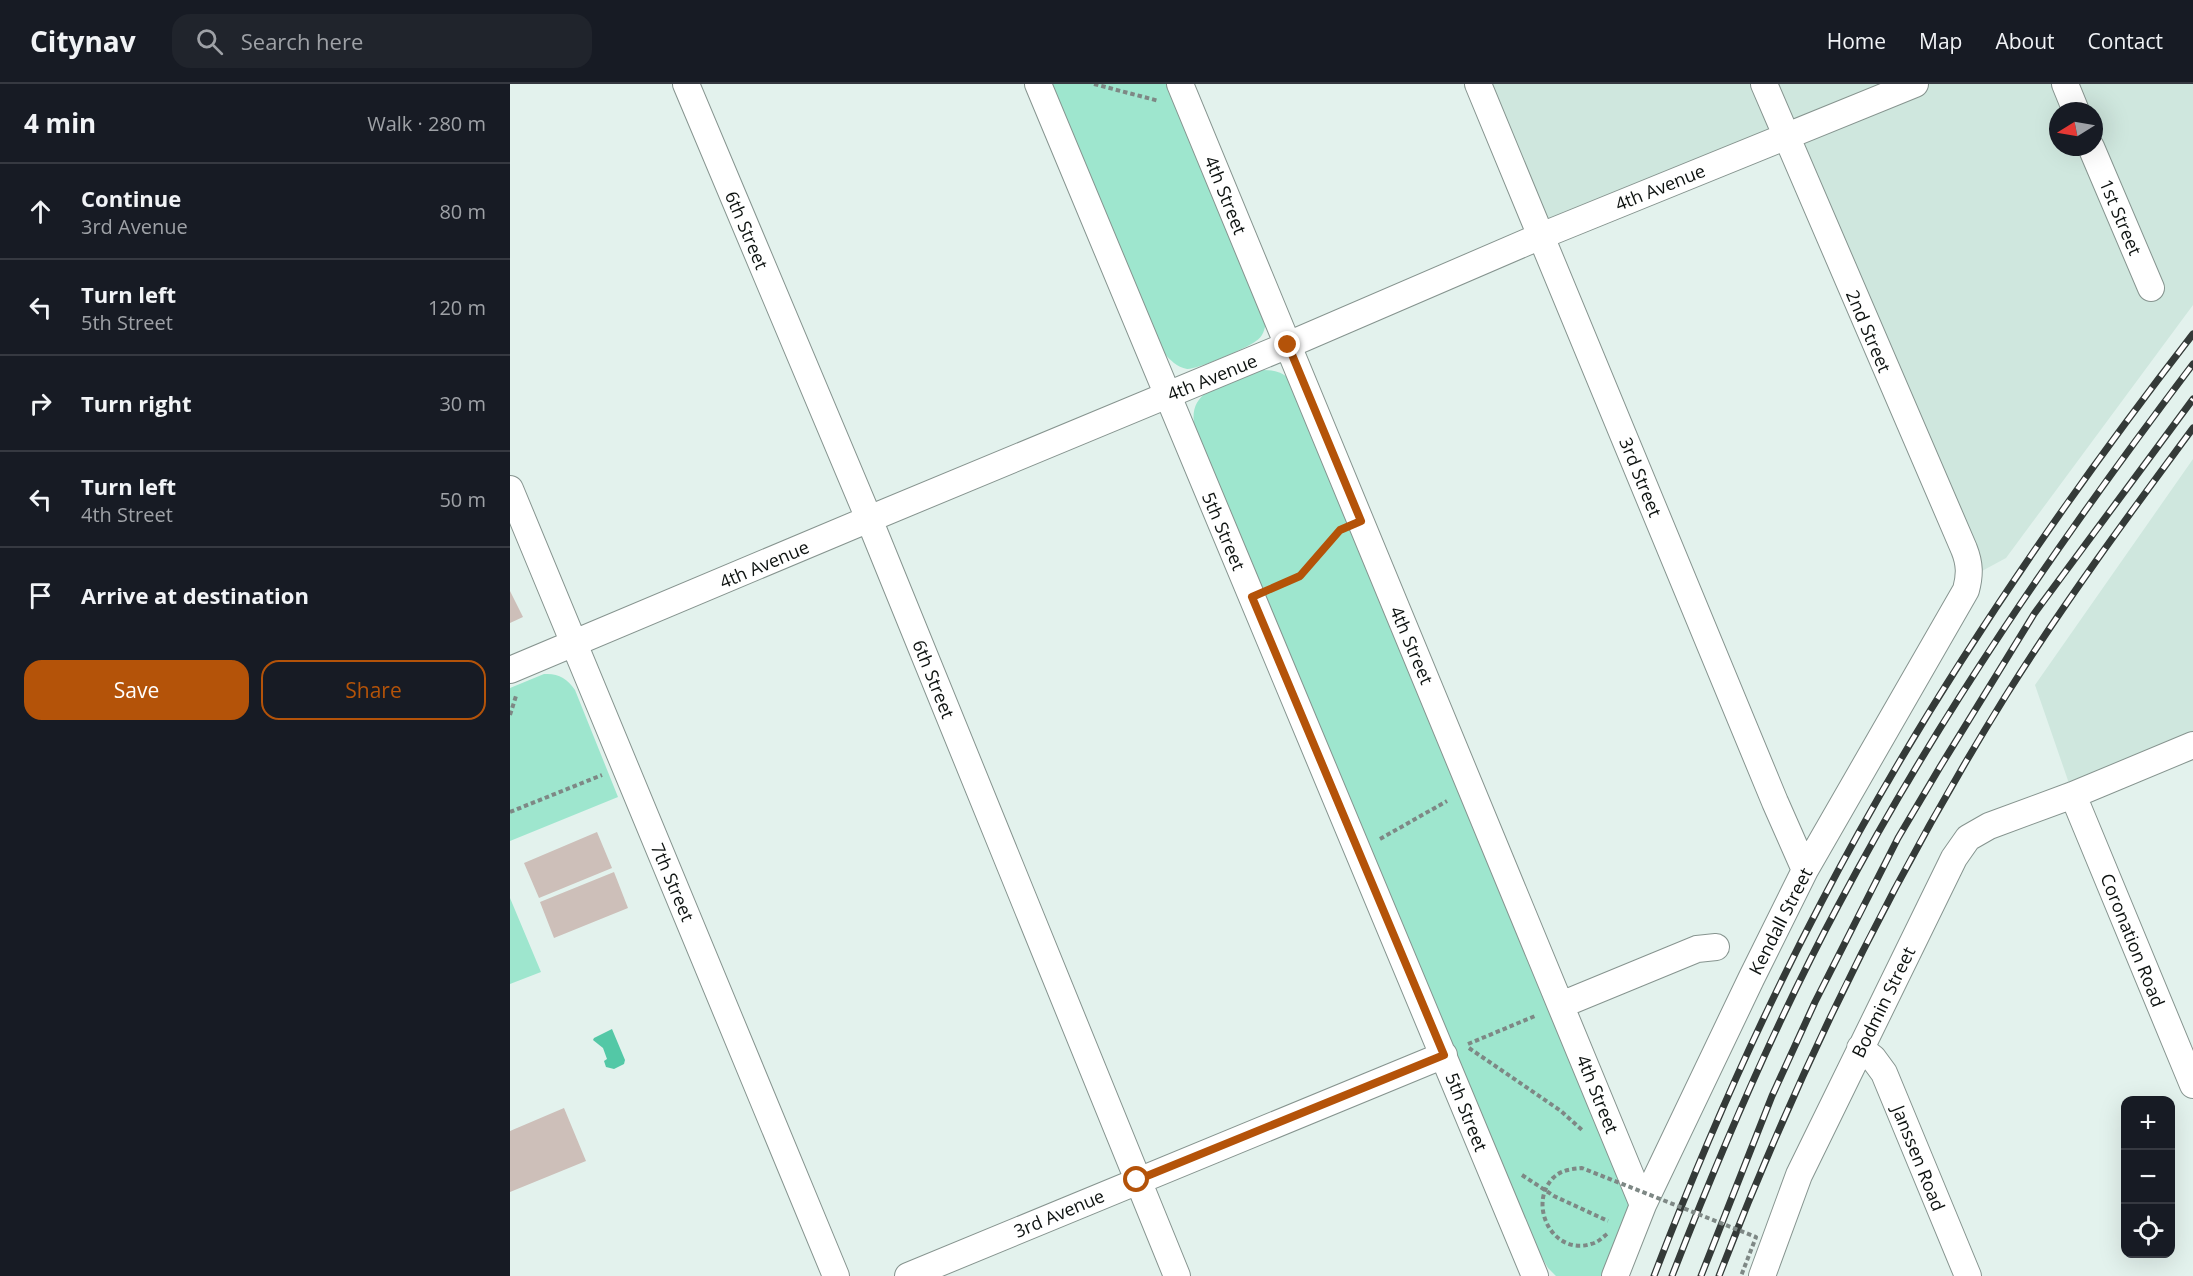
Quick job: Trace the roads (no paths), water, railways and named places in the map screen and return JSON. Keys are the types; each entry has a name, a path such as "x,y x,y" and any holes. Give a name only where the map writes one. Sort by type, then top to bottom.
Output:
{"street":[{"name":"6th Street","path":"686,84 869,519 1177,1276"},
{"name":"5th Street","path":"1038,84 1535,1276"},
{"name":"3rd Street","path":"1478,84 1770,791 1805,870"},
{"name":"2nd Street","path":"1764,84 1964,549 1969,563 1969,578"},
{"name":"4th Avenue","path":"510,670 1288,345 1541,236 1915,84"},
{"path":"2065,84 2072,102"},
{"name":"4th Street","path":"1183,90 1643,1205"},
{"name":"1st Street","path":"2095,156 2151,288"},
{"name":"7th Street","path":"510,489 836,1276"},
{"name":"Kendall Street","path":"1615,1276 1643,1205 1805,870 1966,590 1969,578"},
{"path":"2073,795 2193,745"},
{"name":"Bodmin Street","path":"1762,1276 1799,1175 1954,858 1968,838 1989,826 2073,795"},
{"name":"Coronation Road","path":"2073,795 2193,1085"},
{"path":"1561,1005 1697,949 1716,947"},
{"name":"Janssen Road","path":"1860,1048 1873,1058 1884,1073 1968,1276"},
{"name":"3rd Avenue","path":"908,1276 1444,1055"}],"railway":[{"path":"1654,1276 1712,1133 1798,947 1904,753 2042,539 2193,334"},
{"path":"1672,1276 1729,1135 1771,1041 1815,949 1878,833 1919,763 2005,627 2097,494 2193,364"},
{"path":"1701,1276 1772,1096 1815,1002 1898,838 2034,614 2193,399"},
{"path":"1719,1276 1814,1053 1848,980 1923,837 1963,766 2027,662 2096,561 2193,428"}]}
